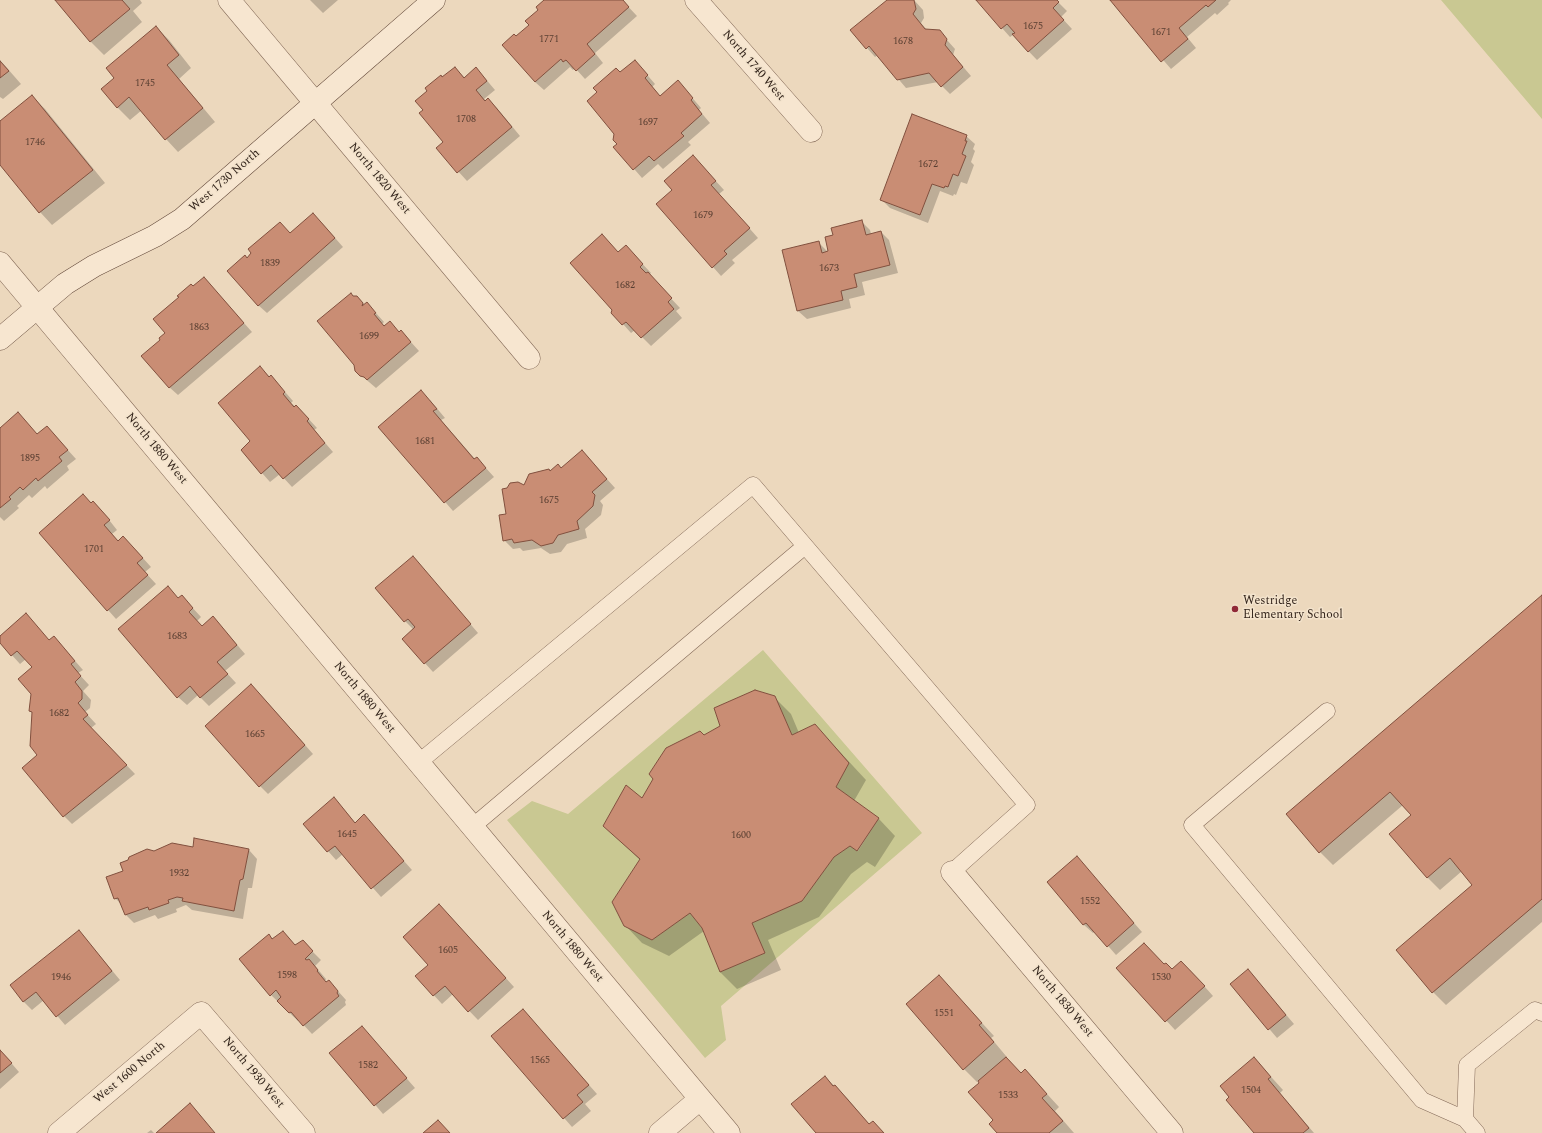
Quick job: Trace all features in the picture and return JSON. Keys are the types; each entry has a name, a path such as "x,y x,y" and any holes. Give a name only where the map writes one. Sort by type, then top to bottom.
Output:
{"street":[{"name":"North 1820 West","path":"230,0 529,358"},
{"name":"West 1730 North","path":"0,339 66,284 94,266 155,236 182,219 434,0"},
{"name":"North 1740 West","path":"696,0 811,131"},
{"name":"North 1880 West","path":"0,263 729,1133"},
{"name":"North 1830 West","path":"952,872 1172,1133"},
{"name":"West 1600 North","path":"59,1133 201,1013"},
{"name":"North 1930 West","path":"201,1013 304,1133"},
{"path":"660,1133 700,1100"}],"lane":[{"path":"418,763 752,485 1027,805 952,872"},
{"path":"472,827 805,546"},
{"path":"1327,712 1192,825 1422,1100 1465,1119 1477,1133"},
{"path":"1465,1119 1467,1065 1534,1010 1542,1013"}],"shaded area":[{"path":"1441,0 1542,0 1542,119"},
{"path":"763,650 922,833 721,1006 726,1040 705,1058 507,820 532,801 568,814","holes":["755,690 775,696 792,735 815,724 849,763 836,787 879,818 858,851 850,846 834,857 802,901 752,923 765,953 720,972 702,928 690,913 652,940 624,926 612,902 640,859 603,826 626,785 642,798 653,779 649,774 666,748 700,731 704,735 720,726 714,708"]}],"building":[{"path":"55,0 122,0 130,9 90,42"},
{"path":"544,0 623,0 629,7 587,44 595,54 576,71 566,60 563,62 561,59 535,82 502,45 514,34 516,36 529,25 525,21 538,10 536,7"},
{"path":"887,0 914,0 916,9 913,14 925,29 940,30 947,39 945,45 963,67 941,87 929,73 897,80 869,46 866,49 850,30"},
{"path":"976,0 1057,0 1059,2 1053,8 1064,20 1028,52 1012,34 1015,33 1007,24 1001,29"},
{"path":"1110,0 1216,0 1208,7 1206,5 1179,28 1188,39 1161,62"},
{"path":"156,26 179,55 167,65 203,108 165,140 129,97 117,108 101,89 114,78 106,68"},
{"path":"635,60 648,75 645,78 660,96 678,80 693,98 691,100 702,114 681,133 684,136 654,161 649,156 633,170 613,147 617,144 613,140 614,134 587,101 597,92 593,88 616,68 620,72"},
{"path":"0,61 9,71 0,78"},
{"path":"455,67 464,78 476,67 487,81 476,90 485,101 488,98 512,127 457,173 436,148 443,142 419,113 423,110 415,101 427,91 425,88 441,75 442,77"},
{"path":"32,95 93,170 39,213 0,165 0,121"},
{"path":"912,114 967,135 965,141 967,141 962,154 966,156 958,176 953,174 948,187 945,186 944,188 932,184 920,215 880,200"},
{"path":"693,155 716,181 711,185 750,228 724,251 727,254 712,268 656,204 672,190 664,181"},
{"path":"313,213 335,238 258,306 227,271 245,255 247,258 251,253 248,249 280,222 290,233"},
{"path":"862,220 866,235 881,231 890,265 854,274 857,287 841,291 843,300 797,311 782,250 819,241 822,253 828,251 825,237 833,235 831,228"},
{"path":"602,234 618,252 626,245 643,264 640,267 646,273 648,272 672,298 668,302 674,309 641,338 626,322 622,325 611,313 612,310 570,263"},
{"path":"204,277 244,323 169,388 141,356 160,340 159,338 165,333 153,319 179,297 177,296 191,284 193,286"},
{"path":"351,293 353,296 357,296 363,303 362,306 367,302 376,313 374,314 384,326 390,321 399,332 401,330 411,342 367,380 355,371 354,365 317,321"},
{"path":"260,366 269,377 271,375 285,392 283,394 294,407 296,405 309,419 307,421 325,443 283,479 271,465 261,474 241,450 250,441 218,403"},
{"path":"421,390 437,409 433,411 474,459 477,457 486,468 444,503 378,427"},
{"path":"18,412 37,434 47,426 68,450 59,457 62,461 38,481 36,478 23,490 20,487 9,497 11,499 0,508 0,428"},
{"path":"582,450 607,479 592,492 595,495 593,506 577,521 579,529 558,535 553,543 541,546 532,540 514,543 512,539 503,541 499,515 506,514 502,489 507,488 510,483 518,482 524,485 529,474 549,469 550,471 558,464 561,468"},
{"path":"83,494 91,503 93,501 110,520 104,525 118,541 123,536 143,558 137,563 148,575 107,611 39,533"},
{"path":"413,556 471,624 424,664 402,639 415,627 408,619 404,622 375,588"},
{"path":"168,586 178,598 182,595 193,608 189,612 202,626 213,616 237,645 217,662 228,674 200,698 190,686 177,698 118,629"},
{"path":"1542,595 1542,899 1432,993 1396,950 1472,885 1450,858 1427,878 1389,834 1411,815 1390,792 1319,853 1286,814"},
{"path":"26,613 49,640 54,636 75,661 71,664 81,676 75,682 82,691 82,699 78,703 88,715 83,719 127,765 63,817 22,768 37,755 30,746 32,712 29,711 31,694 18,679 32,667 17,651 11,656 0,643 0,636"},
{"path":"251,684 305,745 259,787 205,726"},
{"path":"755,690 775,696 792,735 815,724 849,763 836,787 879,818 857,851 850,846 834,857 802,901 752,923 765,953 720,972 702,928 690,913 652,940 624,926 612,902 640,859 603,826 626,785 642,798 653,779 649,774 666,748 700,731 704,735 720,726 714,708"},
{"path":"334,797 355,823 364,814 404,861 371,889 335,846 327,852 303,824"},
{"path":"194,838 249,849 243,879 240,880 234,911 182,901 183,898 177,897 168,900 169,903 149,910 148,907 125,915 118,898 114,899 106,877 123,871 120,863 147,849 154,851 172,843 193,847"},
{"path":"1077,856 1134,923 1107,947 1086,923 1083,925 1047,882"},
{"path":"439,904 506,978 468,1012 445,986 433,996 415,976 428,965 403,937"},
{"path":"79,930 112,971 56,1017 36,992 23,1002 10,985"},
{"path":"283,931 295,945 303,940 313,951 305,959 309,959 326,982 329,980 338,991 337,993 339,996 303,1026 291,1012 289,1013 277,1001 281,997 276,990 270,996 239,959 269,934 272,939"},
{"path":"1144,943 1164,964 1166,963 1172,969 1181,961 1205,986 1165,1022 1116,968"},
{"path":"1248,969 1286,1015 1268,1030 1230,984"},
{"path":"939,975 982,1023 979,1025 994,1042 963,1070 906,1004"},
{"path":"523,1009 589,1085 577,1095 583,1102 563,1119 491,1036"},
{"path":"362,1026 407,1078 374,1106 329,1053"},
{"path":"0,1050 12,1063 0,1073"},
{"path":"1006,1057 1021,1073 1025,1069 1047,1094 1042,1098 1063,1121 1049,1133 997,1133 989,1124 993,1120 968,1092 979,1083 978,1081"},
{"path":"1254,1057 1271,1077 1268,1079 1309,1128 1303,1133 1254,1133 1226,1100 1229,1097 1220,1086"},
{"path":"825,1076 833,1086 835,1085 869,1124 873,1121 884,1133 816,1133 791,1104"},
{"path":"190,1103 215,1133 156,1133"},
{"path":"438,1120 450,1133 423,1133"}],"place":[{"name":"Westridge Elementary School","path":"1235,609"}]}
